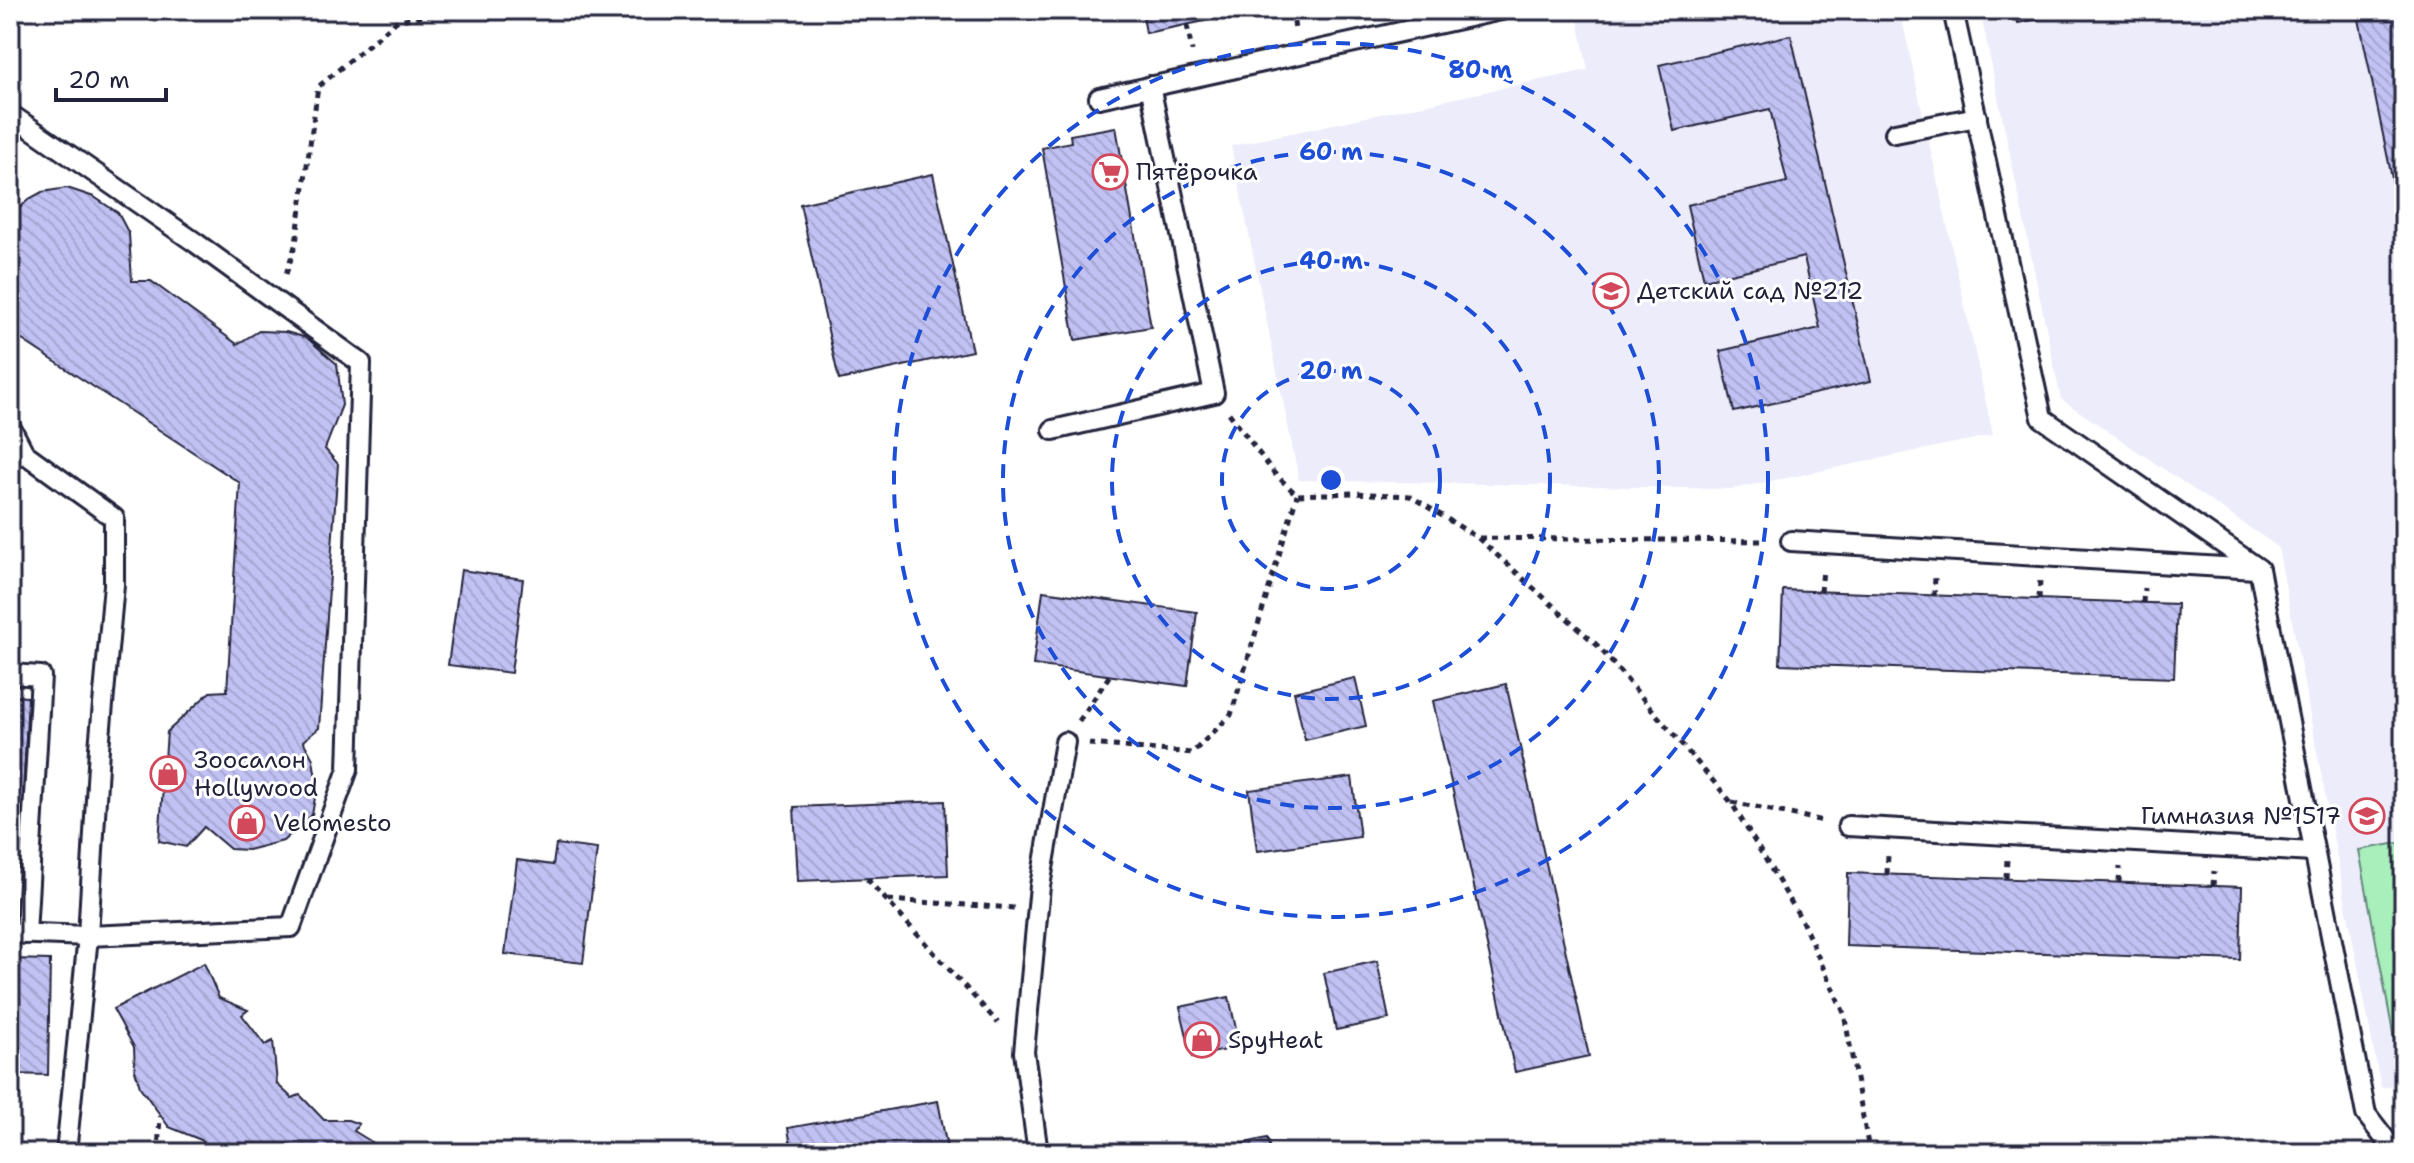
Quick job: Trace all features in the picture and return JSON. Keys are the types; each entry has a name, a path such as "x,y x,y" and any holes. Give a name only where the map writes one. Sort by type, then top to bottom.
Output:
{"lane":[{"path":"1099,98 1501,10"},
{"path":"1953,10 2042,418 2259,569 2366,1114 2396,1153"},
{"path":"1053,430 1214,393 1150,86"},
{"path":"10,114 361,363 348,769 291,927 88,936 18,933 41,676 10,674"},
{"path":"1895,133 1977,117"},
{"path":"10,426 17,456 114,518 114,585 99,748 88,936 66,1153"},
{"path":"1791,541 2259,569"},
{"path":"1038,1153 1024,1052 1038,910 1065,742"},
{"path":"1848,826 2313,852"}],"path":[{"path":"277,302 296,243 318,87 398,20 464,10"},
{"path":"1214,393 1274,473 1297,495 1353,493 1410,496 1478,538 1598,646 1731,802 1800,917 1844,1013 1870,1151"},
{"path":"1110,675 1065,742 1192,753 1231,715 1297,495"},
{"path":"1478,538 1791,541"},
{"path":"1731,802 1848,826"},
{"path":"867,879 1024,1052"},
{"path":"887,900 1038,910"},
{"path":"158,1153 160,1116"},
{"path":"1861,1153 1939,1153"}],"shaded area":[{"name":"Детский сад №212","path":"1576,10 1900,10 1993,435 1733,489 1299,480 1231,146 1588,70"},
{"name":"Гимназия №1517","path":"1980,10 2404,10 2404,1084 2381,1088 2278,547 2061,399"}],"green space":[{"path":"2404,842 2404,1042 2395,1044 2359,850"}],"building":[{"path":"1142,10 1259,10 1146,33"},
{"path":"2015,10 2056,10 2057,15 2018,23"},
{"path":"2404,10 2404,236 2359,19"},
{"path":"1791,35 1871,381 1734,412 1720,351 1820,328 1804,257 1704,280 1687,205 1787,182 1770,109 1674,131 1659,65"},
{"path":"1116,127 1151,327 1075,340 1042,148 1071,142 1070,135"},
{"path":"933,174 972,351 839,380 800,204"},
{"path":"67,188 94,197 118,213 129,234 132,281 151,281 237,344 259,331 286,332 307,338 337,364 342,405 325,449 338,464 319,728 303,741 313,759 317,786 312,815 283,841 248,850 230,849 204,827 186,847 159,841 167,732 210,692 227,691 240,483 10,332 10,217 29,199 42,192"},
{"path":"461,570 523,579 511,673 448,665"},
{"path":"1783,590 2177,604 2174,678 1780,664"},
{"path":"1043,591 1197,612 1187,686 1033,665"},
{"path":"1355,678 1366,726 1305,740 1294,692"},
{"path":"1506,684 1589,1056 1515,1072 1433,701"},
{"path":"10,696 28,697 21,835 10,835"},
{"path":"1352,777 1360,837 1257,851 1249,790"},
{"path":"945,801 948,875 798,881 794,807"},
{"path":"556,844 597,849 583,963 505,954 517,860 553,865"},
{"path":"1848,873 2242,887 2240,960 1846,946"},
{"path":"10,959 50,960 48,1075 10,1074"},
{"path":"1377,961 1389,1019 1336,1030 1324,973"},
{"path":"204,963 219,998 248,1010 242,1015 265,1045 273,1041 277,1084 292,1098 300,1095 324,1120 348,1120 359,1124 354,1131 388,1152 394,1145 399,1153 218,1153 201,1140 169,1127 140,1087 135,1070 134,1047 113,1009"},
{"path":"1229,997 1240,1047 1192,1057 1180,1007"},
{"path":"938,1101 948,1153 792,1153 788,1128"},
{"path":"1267,1138 1271,1153 1217,1153 1216,1150"}],"place":[{"name":"Пятёрочка","path":"1110,172"},
{"name":"Детский сад №212","path":"1611,291"},
{"name":"Зоосалон Hollywood","path":"168,774"},
{"name":"Гимназия №1517","path":"2367,816"},
{"name":"Velomesto","path":"247,823"},
{"name":"SpyHeat","path":"1202,1040"}]}
